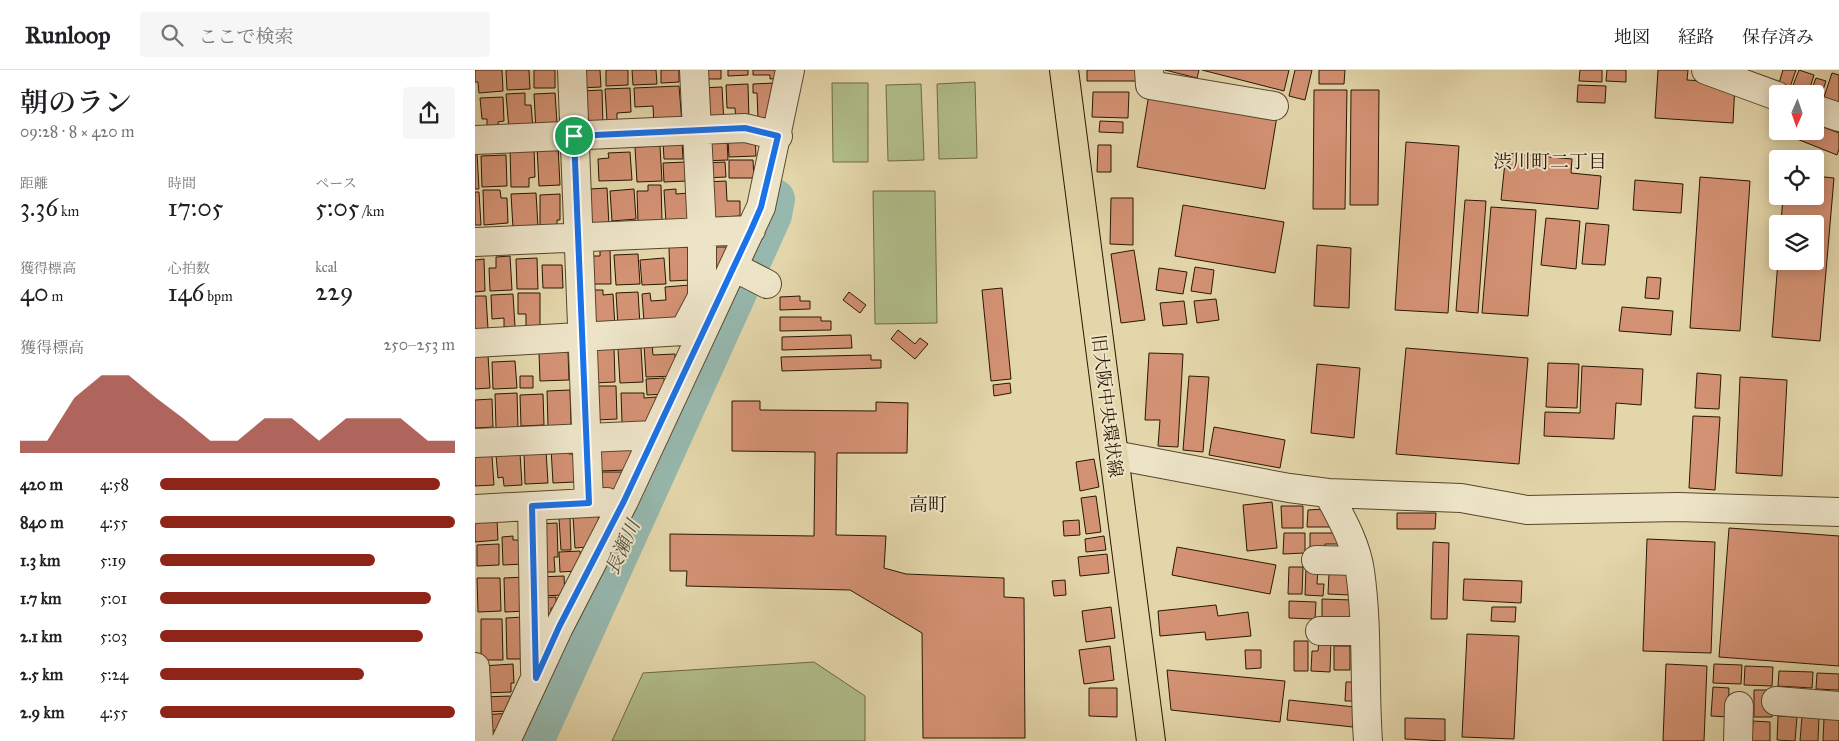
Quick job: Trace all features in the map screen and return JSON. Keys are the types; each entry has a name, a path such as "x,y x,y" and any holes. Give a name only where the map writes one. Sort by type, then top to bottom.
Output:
{"main road":[{"name":"旧大阪中央環状線","path":"1064,70 1151,741"}],"street":[{"path":"572,70 589,503"},
{"path":"475,343 684,331 702,297 702,232 694,70"},
{"path":"506,741 559,627 624,501 655,435 748,274 751,230 761,207 778,136 790,70"},
{"path":"1149,70 1150,85 1274,106"},
{"path":"1706,70 1769,86"},
{"path":"1824,112 1839,117"},
{"path":"475,140 745,128 778,136"},
{"path":"475,242 751,230"},
{"path":"475,443 655,435"},
{"path":"1113,455 1279,486 1328,493 1461,498 1527,510 1678,506 1839,512"},
{"path":"1328,493 1351,540 1360,570 1368,741"},
{"path":"475,509 624,501"},
{"path":"532,506 536,678"},
{"path":"1316,560 1357,561"},
{"path":"1320,631 1363,631"},
{"path":"475,667 479,741"},
{"path":"1776,701 1839,706"},
{"path":"1738,741 1739,706"}],"green space":[{"path":"975,82 977,158 939,159 937,84"},
{"path":"832,83 868,83 868,162 833,162"},
{"path":"921,84 924,160 888,161 886,85"},
{"path":"873,191 935,191 937,323 875,324"},
{"path":"814,662 865,696 865,741 612,741 643,673"}],"building":[{"path":"475,70 502,70 503,91 479,93 478,82 475,82"},
{"path":"506,70 529,70 530,89 507,90"},
{"path":"534,70 555,70 555,88 534,88"},
{"path":"579,70 600,70 601,87 580,88"},
{"path":"606,70 628,70 628,85 606,86"},
{"path":"632,70 656,70 657,84 633,85"},
{"path":"661,70 679,70 679,82 661,83"},
{"path":"701,70 721,70 721,79 702,79"},
{"path":"728,70 748,70 748,75 728,76"},
{"path":"753,70 782,70 782,78 770,79 770,75 753,75"},
{"path":"1087,70 1140,70 1140,81 1087,81"},
{"path":"1165,70 1199,70 1197,78"},
{"path":"1202,70 1289,70 1284,91"},
{"path":"1295,70 1312,70 1305,100 1289,96"},
{"path":"1319,70 1345,70 1344,84 1319,84"},
{"path":"1580,70 1602,70 1602,82 1579,81"},
{"path":"1607,70 1626,70 1626,82 1606,81"},
{"path":"1658,70 1688,70 1687,80 1735,83 1733,123 1655,118"},
{"path":"1783,70 1796,70 1791,85 1779,83"},
{"path":"1799,70 1814,75 1811,85 1793,85"},
{"path":"1832,73 1839,75 1839,105 1824,100"},
{"path":"1816,78 1826,81 1824,87 1824,85 1813,85"},
{"path":"775,83 770,117 758,118 757,93 753,93 753,84"},
{"path":"748,84 749,121 736,121 735,108 727,108 726,85"},
{"path":"1578,85 1606,86 1605,103 1577,102"},
{"path":"679,86 682,123 654,125 653,106 635,107 634,88"},
{"path":"722,87 724,124 703,125 700,88"},
{"path":"630,88 631,112 617,113 617,120 607,121 605,89"},
{"path":"602,90 603,126 586,126 581,91"},
{"path":"1314,90 1347,90 1345,209 1313,209"},
{"path":"1351,90 1379,90 1378,205 1350,205"},
{"path":"1093,92 1129,92 1128,118 1092,117"},
{"path":"525,93 525,105 531,105 533,128 509,130 506,94"},
{"path":"555,93 557,123 536,131 534,94"},
{"path":"1149,94 1277,116 1265,189 1137,167"},
{"path":"503,97 504,121 498,122 499,131 487,132 487,119 482,119 480,98"},
{"path":"1100,121 1123,122 1123,133 1099,132"},
{"path":"1824,127 1839,133 1837,155 1800,140 1824,140"},
{"path":"755,137 756,156 729,157 728,139"},
{"path":"727,139 728,160 702,161 708,140"},
{"path":"682,140 683,159 664,159 663,141"},
{"path":"1406,142 1459,146 1448,313 1395,310"},
{"path":"1098,145 1111,145 1111,172 1097,172"},
{"path":"558,146 560,185 539,186 537,147"},
{"path":"660,146 662,181 637,182 635,147"},
{"path":"510,147 534,147 535,177 529,178 529,187 511,187"},
{"path":"630,152 632,180 599,181 598,159 609,158 608,153"},
{"path":"475,153 477,153 479,189 475,189"},
{"path":"1506,153 1572,159 1571,173 1601,176 1598,209 1501,200"},
{"path":"506,155 507,186 482,187 481,156"},
{"path":"729,160 753,160 754,178 729,178"},
{"path":"686,162 687,181 664,182 663,163"},
{"path":"725,162 726,177 705,178 704,163"},
{"path":"1700,177 1750,181 1740,331 1690,328"},
{"path":"1824,177 1834,178 1820,341 1772,337 1777,270 1824,270 1824,215 1782,215 1782,205 1824,205"},
{"path":"1635,180 1683,184 1681,213 1633,210"},
{"path":"726,181 727,201 740,201 740,216 707,218 705,182"},
{"path":"648,185 661,185 662,221 638,222 637,191 648,191"},
{"path":"607,188 609,226 592,226 590,189"},
{"path":"634,189 636,219 612,221 610,191"},
{"path":"676,189 676,194 689,193 690,221 666,223 664,190"},
{"path":"483,190 500,190 501,198 507,198 508,223 484,225"},
{"path":"475,192 479,192 481,225 475,225"},
{"path":"536,193 538,227 513,228 511,194"},
{"path":"560,194 560,220 557,220 557,227 540,227 540,195"},
{"path":"1111,198 1133,198 1133,245 1110,244"},
{"path":"1465,200 1486,201 1478,313 1456,311"},
{"path":"1183,205 1284,222 1275,273 1175,256"},
{"path":"1491,207 1536,210 1528,316 1482,313"},
{"path":"1546,218 1580,221 1576,269 1541,265"},
{"path":"1586,223 1609,225 1605,265 1582,264"},
{"path":"1317,245 1351,248 1349,308 1314,306"},
{"path":"690,246 691,280 670,281 669,247"},
{"path":"709,247 733,247 716,277"},
{"path":"610,248 611,284 591,284 589,256 600,256 600,249"},
{"path":"1134,250 1145,320 1121,323 1111,254"},
{"path":"638,254 640,284 616,285 614,255"},
{"path":"510,256 512,290 490,291 489,268 496,268 496,257"},
{"path":"537,258 538,289 517,289 516,259"},
{"path":"664,258 666,284 642,285 640,260"},
{"path":"484,259 485,291 475,292 475,260"},
{"path":"542,265 562,265 563,288 543,288"},
{"path":"1195,267 1214,270 1211,294 1191,291"},
{"path":"1159,268 1187,272 1183,294 1156,290"},
{"path":"1647,277 1661,278 1659,299 1645,298"},
{"path":"690,285 688,309 681,319 644,322 642,294 650,293 651,301 666,300 665,287"},
{"path":"1002,288 1011,379 991,381 982,290"},
{"path":"589,290 603,290 603,295 613,294 615,327 590,328"},
{"path":"638,292 640,325 618,326 616,293"},
{"path":"849,292 866,305 860,313 843,300"},
{"path":"518,293 540,293 540,329 526,329 526,314 518,314"},
{"path":"513,294 515,327 504,327 504,318 492,319 491,295"},
{"path":"475,296 486,296 488,329 475,330"},
{"path":"800,296 800,301 810,301 810,309 780,310 780,297"},
{"path":"1216,299 1219,320 1197,323 1194,301"},
{"path":"1184,301 1187,324 1163,326 1160,303"},
{"path":"1622,307 1673,311 1671,335 1619,331"},
{"path":"780,317 821,317 821,321 831,321 831,330 780,331"},
{"path":"898,330 915,344 920,338 928,344 915,359 891,339"},
{"path":"851,335 852,348 782,350 782,337"},
{"path":"644,344 652,344 653,355 675,354 676,376 646,377"},
{"path":"614,348 615,382 594,383 593,349"},
{"path":"641,348 643,382 620,383 618,349"},
{"path":"1406,348 1528,358 1519,464 1396,454"},
{"path":"568,351 569,380 540,381 539,352"},
{"path":"1149,353 1183,354 1178,447 1158,446 1160,420 1145,420"},
{"path":"488,355 490,388 475,389 475,356"},
{"path":"871,355 871,360 881,360 881,368 782,371 781,357"},
{"path":"515,361 517,388 493,389 492,362"},
{"path":"1548,363 1579,364 1577,408 1546,407"},
{"path":"1317,364 1360,368 1354,438 1311,433"},
{"path":"1582,366 1643,369 1641,405 1616,403 1614,439 1544,436 1545,412 1580,413"},
{"path":"1697,373 1721,375 1719,409 1695,408"},
{"path":"520,376 533,376 533,388 520,388"},
{"path":"1189,376 1209,377 1203,452 1183,450"},
{"path":"1740,377 1787,380 1782,476 1736,473"},
{"path":"664,378 665,394 647,395 646,379"},
{"path":"1010,383 1011,393 994,396 993,385"},
{"path":"595,386 616,386 617,419 596,420"},
{"path":"570,390 571,425 548,426 547,391"},
{"path":"517,393 518,428 496,428 495,394"},
{"path":"621,393 644,393 644,398 656,397 656,410 651,410 651,422 622,423"},
{"path":"543,394 544,425 521,426 520,395"},
{"path":"492,399 493,427 475,428 475,400"},
{"path":"732,401 760,401 760,410 876,411 876,402 908,403 907,453 837,453 836,535 886,536 884,568 906,574 1004,578 1004,597 1024,598 1025,738 923,738 922,633 850,590 686,586 687,571 670,571 670,534 814,536 815,452 732,451"},
{"path":"1693,416 1720,417 1715,490 1689,488"},
{"path":"1214,427 1285,440 1280,468 1209,455"},
{"path":"634,446 634,456 631,462 627,462 627,470 600,471 599,448"},
{"path":"551,448 569,450 569,454 574,454 575,482 553,483"},
{"path":"546,451 548,483 525,484 524,452"},
{"path":"520,453 522,485 504,486 503,477 498,478 496,455"},
{"path":"492,456 494,485 475,486 475,457"},
{"path":"1094,459 1099,487 1080,491 1076,462"},
{"path":"597,472 622,472 622,481 618,490 597,491"},
{"path":"1096,496 1101,532 1086,534 1081,498"},
{"path":"1272,502 1277,548 1247,551 1243,505"},
{"path":"1281,506 1303,506 1303,528 1282,528"},
{"path":"1324,509 1324,516 1331,517 1331,527 1307,527 1308,510"},
{"path":"1397,513 1436,513 1435,529 1397,529"},
{"path":"598,514 599,527 588,547 575,548 573,516"},
{"path":"559,518 570,518 571,550 561,550"},
{"path":"497,519 498,540 475,542 475,520"},
{"path":"1079,520 1080,535 1064,536 1063,521"},
{"path":"557,523 558,557 554,557 555,572 538,572 536,524"},
{"path":"1729,528 1839,536 1839,666 1719,657"},
{"path":"1284,533 1305,533 1305,553 1283,554"},
{"path":"1310,533 1338,533 1338,544 1325,544 1325,550 1310,550"},
{"path":"513,536 513,540 524,540 525,564 503,565 502,537"},
{"path":"1104,536 1106,550 1086,552 1085,539"},
{"path":"1647,539 1715,542 1711,653 1643,651"},
{"path":"1433,542 1449,543 1447,619 1431,619"},
{"path":"499,544 499,565 477,566 477,545"},
{"path":"1177,547 1276,565 1270,594 1172,575"},
{"path":"580,551 581,564 578,571 560,572 559,552"},
{"path":"1107,554 1109,573 1080,576 1078,557"},
{"path":"1289,567 1303,567 1302,594 1288,594"},
{"path":"1306,568 1318,569 1317,584 1324,584 1323,596 1305,595"},
{"path":"1329,573 1351,574 1350,595 1328,594"},
{"path":"564,576 565,595 539,596 538,577"},
{"path":"525,577 526,611 505,612 504,578"},
{"path":"477,578 500,578 501,611 478,612"},
{"path":"1464,579 1522,581 1521,603 1463,600"},
{"path":"1065,580 1066,595 1054,596 1052,581"},
{"path":"556,597 556,608 551,608 551,628 537,598"},
{"path":"1322,599 1352,600 1351,618 1322,617"},
{"path":"1289,601 1316,602 1315,619 1289,618"},
{"path":"1216,605 1218,616 1248,612 1251,636 1206,640 1205,632 1160,636 1158,611"},
{"path":"1111,607 1115,638 1086,642 1082,611"},
{"path":"1492,607 1516,607 1515,622 1491,621"},
{"path":"524,617 525,659 507,659 506,618"},
{"path":"481,619 502,619 503,660 481,660"},
{"path":"1467,634 1519,636 1514,739 1462,737"},
{"path":"1319,640 1331,641 1330,672 1311,671 1312,651 1318,651"},
{"path":"1294,641 1308,641 1308,671 1294,671"},
{"path":"1110,646 1114,680 1084,684 1079,650"},
{"path":"1334,646 1350,646 1350,670 1334,670"},
{"path":"1245,650 1261,650 1261,668 1246,669"},
{"path":"513,664 514,683 511,683 511,692 483,693 482,666"},
{"path":"1666,664 1707,666 1704,741 1663,741"},
{"path":"1714,664 1742,665 1741,684 1713,683"},
{"path":"1745,666 1773,667 1772,686 1744,685"},
{"path":"1167,670 1285,681 1280,722 1171,710"},
{"path":"1779,671 1813,672 1812,688 1778,686"},
{"path":"1817,673 1839,674 1839,690 1816,689"},
{"path":"1346,682 1358,682 1357,701 1345,701"},
{"path":"1713,687 1729,688 1728,717 1711,716"},
{"path":"1089,688 1117,688 1117,717 1089,716"},
{"path":"1754,690 1772,690 1772,717 1754,717"},
{"path":"512,696 513,711 481,712 481,697"},
{"path":"1289,700 1355,707 1353,727 1287,720"},
{"path":"511,713 502,730 483,731 482,715"},
{"path":"1778,716 1797,717 1795,741 1777,740"},
{"path":"1802,716 1819,717 1818,741 1800,741"},
{"path":"1405,718 1445,719 1445,741 1405,739"},
{"path":"1824,718 1839,719 1839,741 1823,741"},
{"path":"1753,721 1770,722 1770,741 1752,741"}],"waterway":[{"name":"長瀬川","path":"534,741 772,215 775,199"}],"district":[{"name":"渋川町二丁目","path":"1550,161"},
{"name":"高町","path":"928,504"}],"route":[{"path":"745,128 778,136 761,207 751,230 624,501 559,627 536,678 532,506 589,503 574,136 745,128"}]}
